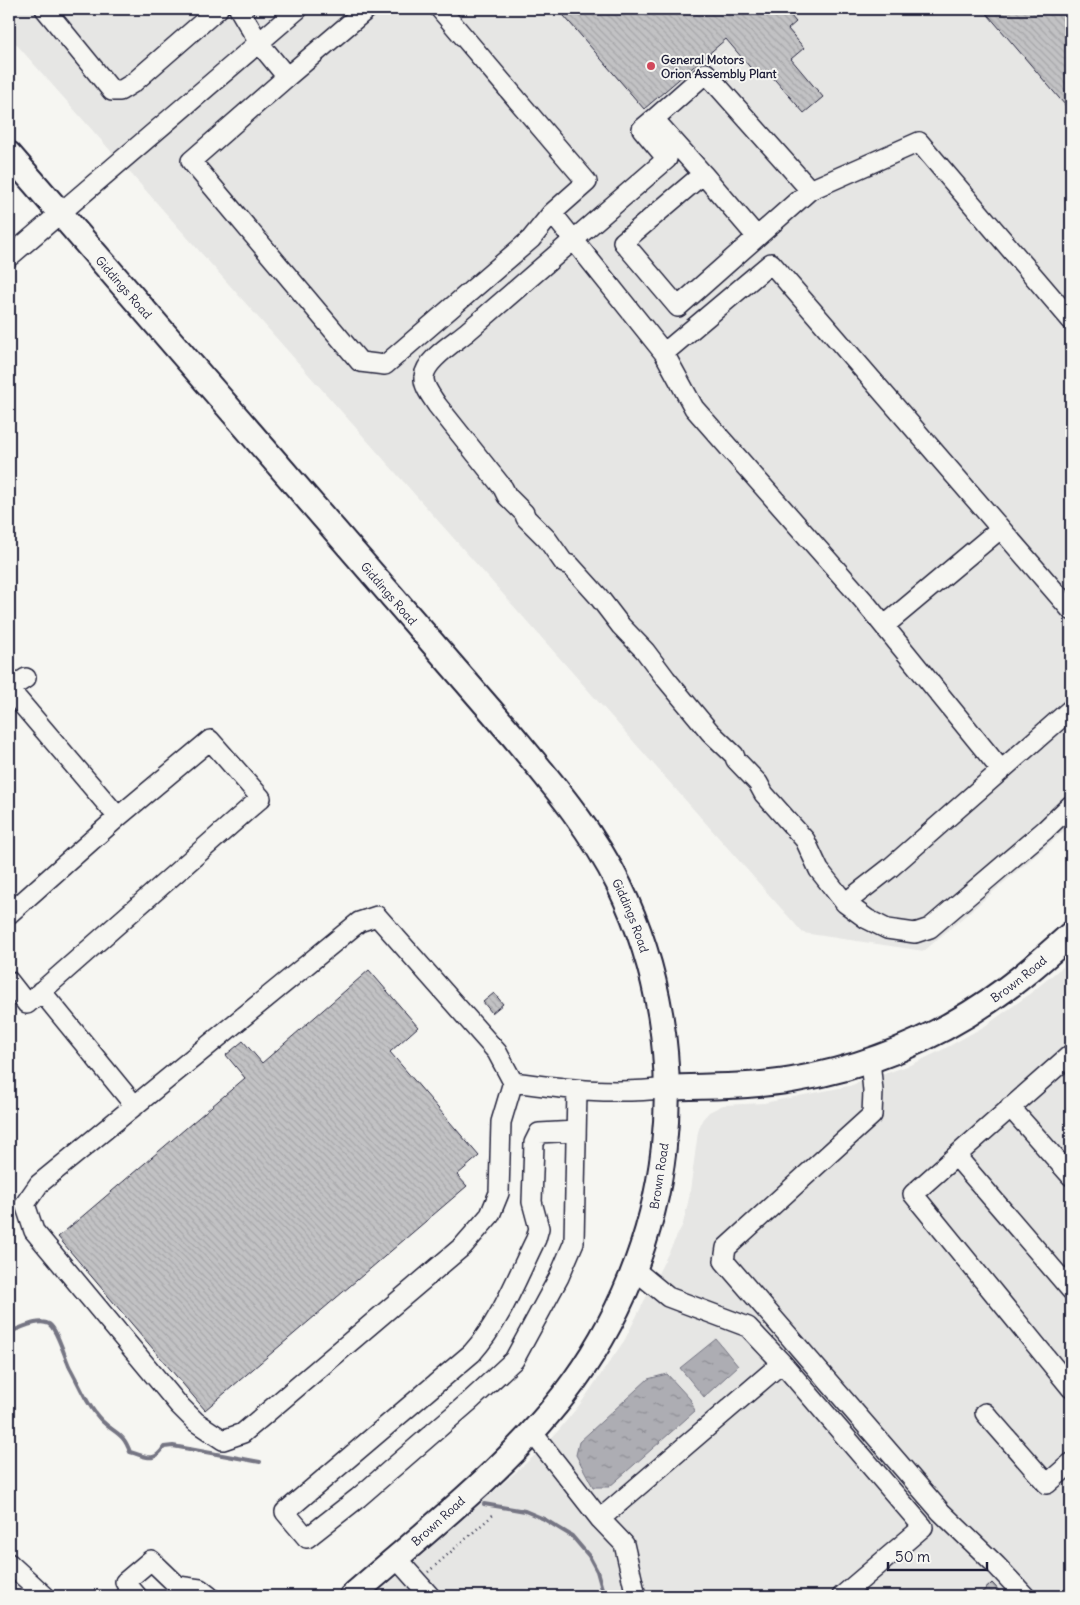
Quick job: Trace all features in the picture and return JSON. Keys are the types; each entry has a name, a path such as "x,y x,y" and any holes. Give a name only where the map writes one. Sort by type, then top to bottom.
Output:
{"main road":[{"name":"Giddings Road","path":"9,154 513,736 555,786 582,823 619,886 644,947 660,1012 667,1088"},
{"name":"Brown Road","path":"352,1596 477,1486 532,1432 563,1396 587,1362 614,1317 635,1270 653,1212 660,1180 666,1125 667,1088 735,1086 778,1082 821,1074 870,1060 920,1040 971,1012 1019,979 1071,934"}],"street":[{"path":"44,9 112,91 120,91 133,83 218,9"},
{"path":"239,9 259,42 287,77"},
{"path":"9,257 298,9"},
{"path":"367,9 191,161 360,362 385,365 531,239 552,213 587,182 440,9"},
{"path":"810,190 706,72 642,129 667,158 467,332 433,359 426,369 424,378 428,392 503,488 507,496 524,512 526,518 547,539 564,563 570,565 598,596 710,732 734,754 736,760 758,782 764,794 805,840 819,870 845,903 867,918 887,929 915,933 930,928 1045,830 1071,805"},
{"path":"654,119 757,237"},
{"path":"702,174 623,242 678,307 810,190 919,142 1071,320"},
{"path":"552,213 664,353 694,408 863,600 1001,770"},
{"path":"664,353 771,263 1071,610"},
{"path":"884,626 1000,528"},
{"path":"26,678 9,689 118,817"},
{"path":"845,903 890,868 1071,709"},
{"path":"9,914 118,817 210,740 261,798 27,1004 9,981"},
{"path":"377,916 497,1052 513,1082 501,1122 499,1193 490,1215 463,1246 243,1432 223,1440 196,1422 172,1396 34,1231 25,1204 39,1184 359,922 377,916"},
{"path":"41,991 135,1106"},
{"path":"870,1060 873,1091 872,1115 726,1248 724,1261 941,1512 1025,1596"},
{"path":"1069,1060 1010,1107 913,1194 1071,1388"},
{"path":"513,1082 577,1090 644,1091 667,1088"},
{"path":"576,1131 539,1133 534,1143 532,1202 538,1228 536,1239 503,1306 483,1341 465,1359 285,1512 306,1538 358,1498 514,1360 559,1277 574,1242 577,1090"},
{"path":"1010,1107 1071,1176"},
{"path":"956,1156 1071,1290"},
{"path":"635,1270 668,1297 748,1327 782,1363 923,1527 842,1596"},
{"path":"600,1519 782,1363"},
{"path":"985,1413 1047,1484 1071,1463"},
{"path":"532,1432 600,1519 624,1544 636,1596"},
{"path":"396,1558 430,1596"},
{"path":"137,1596 125,1582 151,1560 178,1586 200,1589 206,1596"},
{"path":"10,1566 45,1596"}],"path":[{"path":"417,1582 493,1515"}],"shaded area":[{"path":"9,9 1071,9 1071,825 924,951 803,933 9,36"},
{"path":"1071,960 1071,1596 375,1596 533,1457 581,1403 624,1341 683,1224 689,1198 698,1132 702,1120 709,1112 723,1105 764,1103 849,1086 913,1064 985,1026 1027,996"}],"water":[{"path":"716,1339 738,1366 704,1397 680,1368"},
{"path":"667,1374 690,1399 695,1411 609,1487 593,1487 576,1455 579,1442 648,1379"}],"building":[{"name":"General Motors Orion Assembly Plant","path":"558,9 785,9 796,22 788,29 804,48 791,59 823,97 804,113 768,72 760,79 726,39 644,109"},
{"path":"983,9 1071,9 1071,112"},
{"path":"369,970 418,1027 390,1052 479,1156 457,1175 467,1186 205,1410 58,1237 245,1078 226,1055 243,1041 262,1063"},
{"path":"494,993 503,1004 492,1013 483,1002"},
{"path":"992,1583 1004,1596 978,1596"}],"waterway":[{"path":"9,1332 40,1322 49,1324 58,1337 70,1368 88,1403 102,1421 121,1437 130,1452 145,1457 153,1457 164,1447 173,1446 260,1462"},
{"path":"484,1504 525,1511 544,1519 572,1536 589,1556 597,1571 604,1596"}],"place":[{"name":"General Motors Orion Assembly Plant","path":"651,66"}]}
